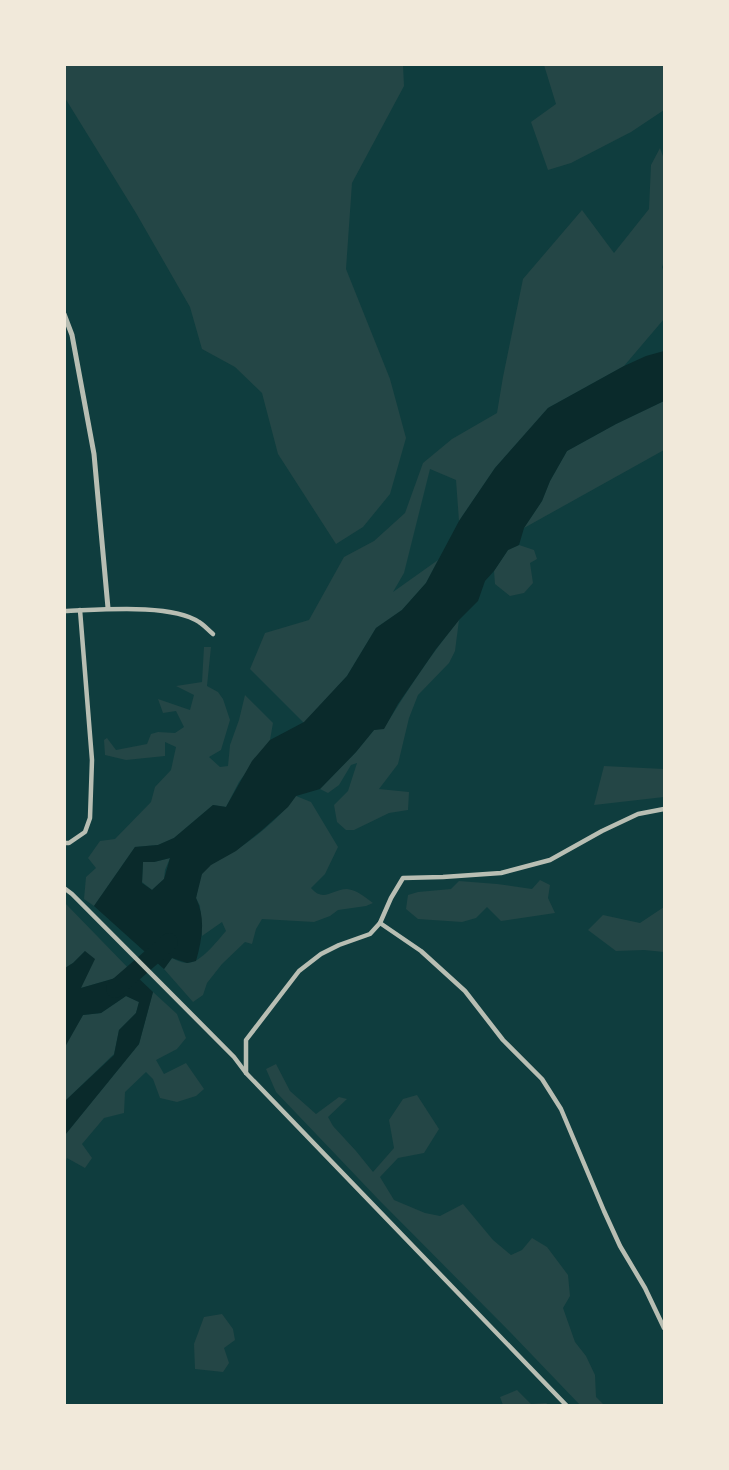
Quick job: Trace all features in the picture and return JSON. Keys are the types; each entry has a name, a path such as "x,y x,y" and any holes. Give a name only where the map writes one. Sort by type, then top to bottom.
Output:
{"street":[{"path":"64,314 72,335 94,454 108,608"},
{"path":"64,611 108,608 177,613 198,621 213,634"},
{"path":"64,843 69,843 86,832 90,818 92,760 80,610"},
{"path":"246,1073 246,1040 299,971 321,954 370,934 380,923 391,897 403,878 501,873 550,860 638,814 664,809"},
{"path":"64,888 234,1057 246,1073 567,1406"},
{"path":"380,923 421,951 465,991 503,1040 542,1079 561,1109 616,1237 645,1288 664,1328"}],"shaded area":[{"path":"65,64 403,65 404,86 352,183 346,269 390,379 406,438 390,494 363,527 336,544 278,454 262,393 235,367 202,349 190,307 136,213 65,98"},
{"path":"544,65 664,65 664,110 631,132 571,163 548,170 531,122 556,104"},
{"path":"660,148 664,159 664,262 662,267 664,319 624,366 548,408 495,468 459,521 456,480 430,469 404,573 393,592 438,560 426,583 402,610 376,628 347,676 304,723 250,669 265,633 309,620 344,557 374,541 405,513 423,463 452,439 497,413 523,279 582,210 614,253 649,209 651,165"},
{"path":"664,351 664,401 567,451 542,501 524,528 519,545 508,550 485,581 478,601 436,649 398,704 384,729 374,730 320,789 296,796 288,807 261,831 236,851 211,865 202,874 196,898 201,914 202,929 196,961 187,963 172,958 164,969 94,906 135,847 158,845 174,838 213,805 226,807 252,761 270,740 304,722 347,676 376,628 402,610 426,583 459,521 495,468 548,408 646,356","holes":["170,858 164,879 152,890 142,883 143,862"]},
{"path":"664,401 664,450 524,528 542,501 567,451"},
{"path":"519,545 534,550 537,559 530,563 533,583 524,593 510,596 495,584 494,571 508,550"},
{"path":"459,620 455,651 449,663 418,695 409,718 398,764 379,789 409,792 408,810 389,813 354,830 346,830 337,822 334,805 348,791 357,763 351,765 339,785 328,793 320,789 374,730 384,728 420,673"},
{"path":"204,647 211,647 207,686 218,692 223,699 230,720 221,750 209,757 220,767 228,766 230,745 245,695 273,723 270,740 239,782 226,807 213,805 174,838 158,845 135,847 94,906 84,899 86,877 96,868 88,858 100,841 115,839 151,802 155,787 171,770 176,747 165,742 165,756 126,760 105,755 104,740 107,738 116,750 147,744 151,734 175,733 184,727 176,711 163,713 158,699 190,710 194,695 176,686 202,682"},
{"path":"604,766 664,769 664,797 594,805"},
{"path":"296,796 311,802 338,847 325,874 311,888 324,895 347,889 361,894 373,903 338,910 314,922 262,919 256,929 252,944 245,942 222,964 207,983 203,995 193,1002 164,969 172,958 187,963 198,959 226,931 222,922 202,936 200,906 196,898 201,875 212,863 236,850 260,832"},
{"path":"170,858 164,879 152,890 142,882 143,862"},
{"path":"540,880 550,885 548,898 555,913 501,921 487,907 476,918 462,922 418,919 406,909 408,895 451,889 459,881 532,889"},
{"path":"64,902 133,973 81,988 85,951 65,968"},
{"path":"664,907 664,952 616,951 588,930 603,915 640,923"},
{"path":"85,951 95,959 81,988 133,973 153,992 139,1044 65,1135 65,1101 114,1055 119,1030 136,1013 139,1002 126,996 101,1013 83,1015 65,1047 65,968"},
{"path":"153,992 177,1014 186,1038 177,1049 156,1060 164,1074 186,1063 204,1089 196,1096 177,1102 160,1098 153,1079 146,1072 125,1092 124,1113 104,1118 82,1144 92,1158 85,1168 67,1158 65,1163 65,1135 139,1044"},
{"path":"126,996 139,1002 136,1013 119,1030 114,1054 65,1101 64,1047 83,1015 101,1013"},
{"path":"276,1064 290,1091 316,1114 339,1097 347,1099 328,1117 333,1126 373,1172 394,1148 389,1120 403,1099 417,1095 439,1129 424,1153 398,1158 380,1177 394,1200 425,1213 440,1216 463,1204 493,1240 511,1255 522,1250 532,1238 547,1247 568,1275 570,1296 563,1308 575,1342 586,1356 595,1375 596,1397 604,1405 580,1405 379,1200 276,1092 266,1069"},
{"path":"222,1314 233,1329 235,1340 224,1348 229,1363 223,1372 195,1369 194,1344 204,1317"},
{"path":"517,1390 531,1404 546,1403 549,1405 503,1405 500,1397"}],"waterway":[{"path":"115,989 169,942"}]}
